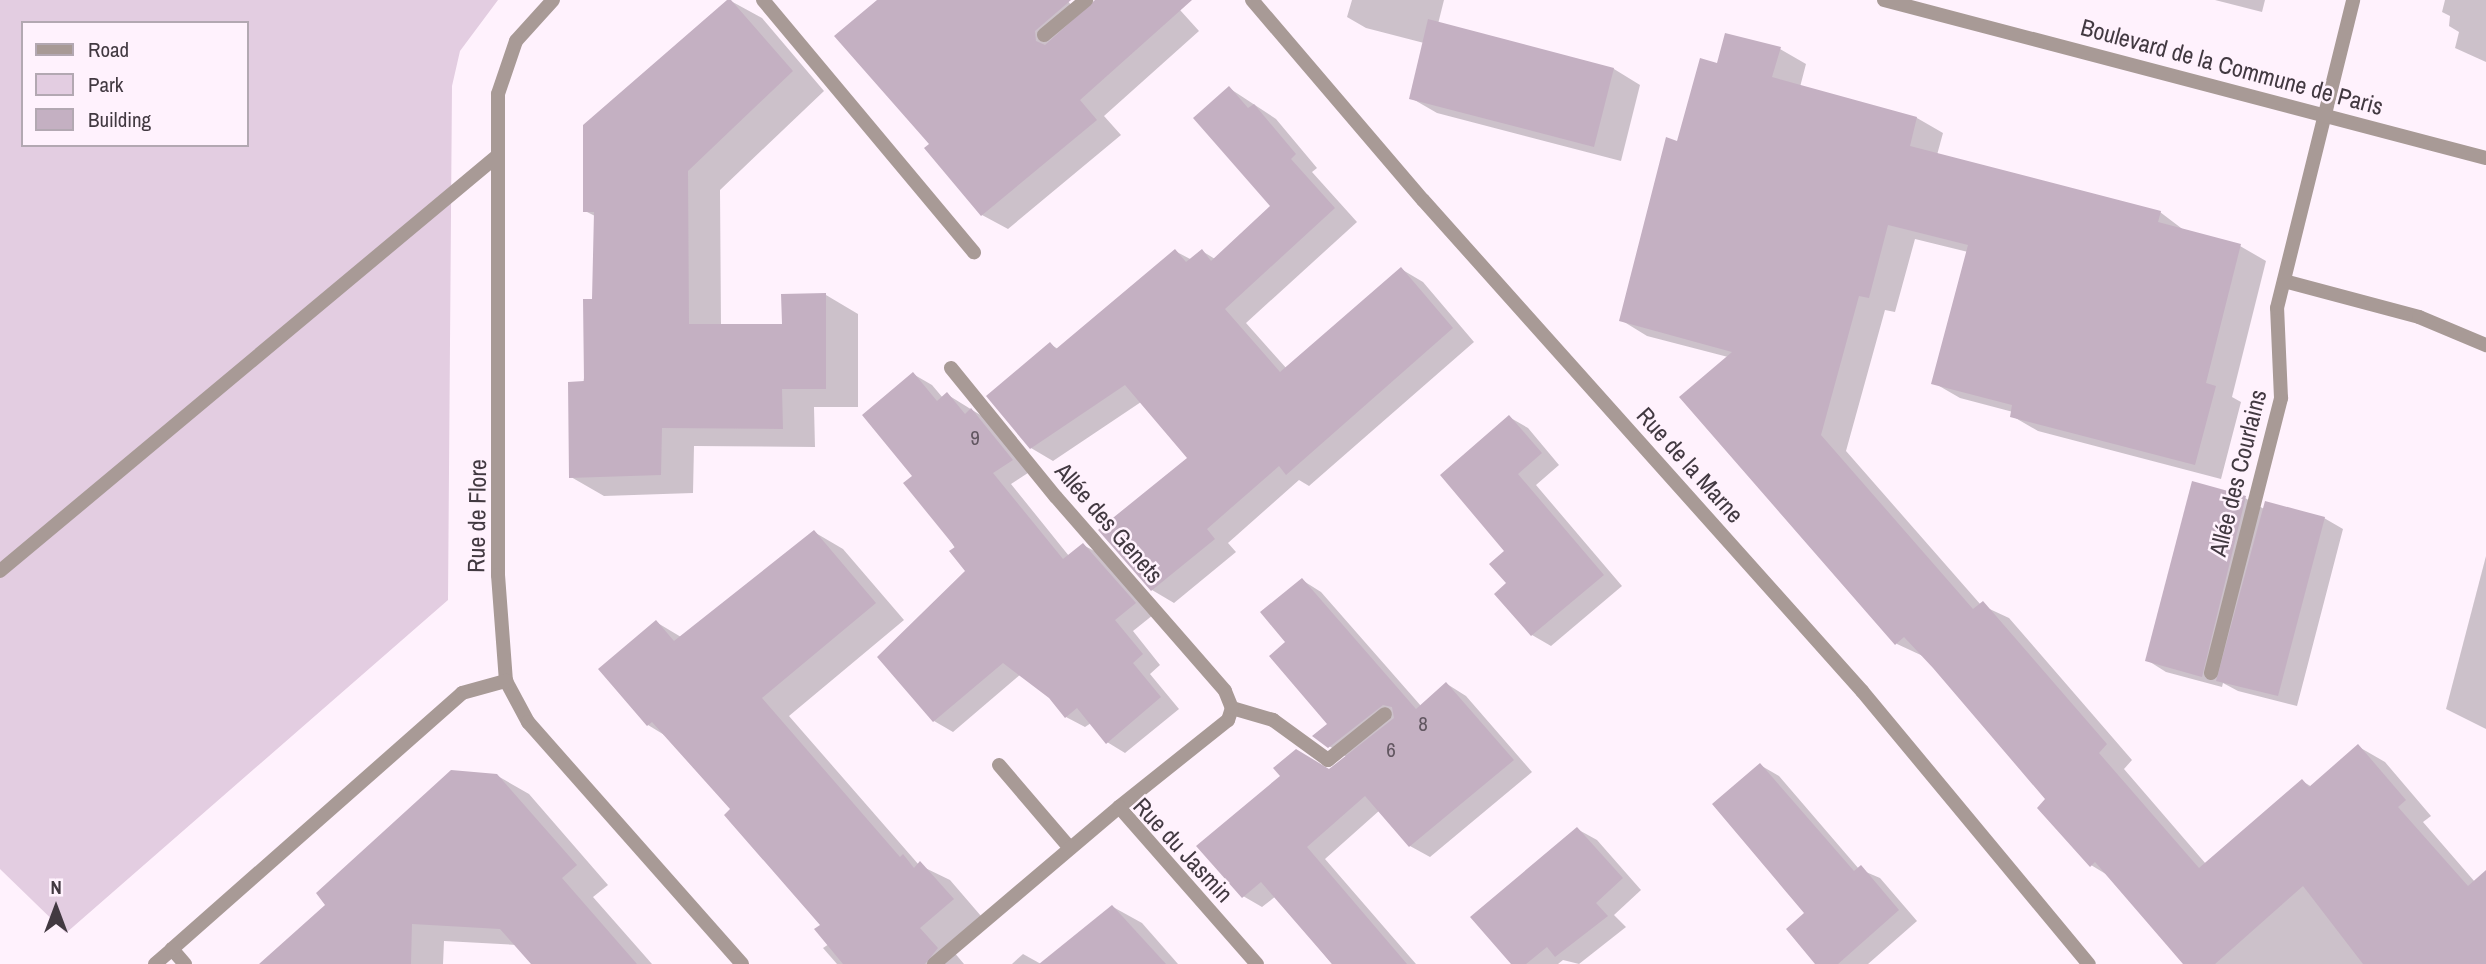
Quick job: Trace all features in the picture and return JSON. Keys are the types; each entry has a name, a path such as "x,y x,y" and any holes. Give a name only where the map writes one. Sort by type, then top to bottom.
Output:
{"street":[{"name":"Rue de Flore","path":"553,0 516,41 506,62 498,94 498,575 506,681 528,722 742,964"},
{"path":"763,0 974,252"},
{"path":"1044,35 1086,0"},
{"name":"Rue de la Marne","path":"1252,0 1423,200 1862,691 2089,964"},
{"name":"Boulevard de la Commune de Paris","path":"1885,0 2486,158"},
{"name":"Allée des Courlains","path":"2211,673 2281,398 2275,326 2323,114 2353,0"},
{"path":"0,570 497,156"},
{"path":"2284,281 2419,317 2486,345"},
{"name":"Allée des Genets","path":"951,368 1056,497 1225,691 1232,708"},
{"path":"155,964 462,693 506,681"},
{"path":"1119,807 1228,720 1232,708 1273,720 1328,760 1384,714"},
{"path":"999,765 1070,848"},
{"name":"Rue du Jasmin","path":"934,964 1119,807 1257,964"},
{"path":"172,949 185,964"}],"green space":[{"path":"0,0 498,0 460,51 452,86 448,600 66,933 0,869"}],"building":[{"path":"727,0 731,0 793,71 688,171 689,324 782,324 781,294 826,293 826,389 782,389 783,429 662,428 661,475 569,478 568,382 584,381 583,299 592,299 594,212 583,212 583,125"},
{"path":"877,0 1071,0 1035,31 1036,41 1045,45 1095,0 1192,0 1080,100 1097,120 981,216 924,148 929,144 834,36"},
{"path":"1428,19 1614,68 1594,147 1409,99"},
{"path":"1725,33 1781,47 1772,77 1917,117 1910,146 2161,211 2158,222 2241,244 2206,383 2216,386 2195,465 2010,417 2012,405 1931,384 1968,245 1888,225 1869,298 1859,296 1821,435 1973,609 1983,601 2107,744 2099,753 2199,868 2302,779 2309,787 2358,744 2406,800 2398,807 2468,886 2486,870 2486,964 2363,964 2303,886 2215,964 2183,964 2095,862 2090,867 2037,808 2045,799 1933,668 1904,637 1895,645 1679,397 1732,352 1619,321 1666,137 1677,141 1700,58 1717,63"},
{"path":"1229,86 1248,108 1254,104 1296,154 1291,159 1335,208 1225,309 1280,372 1401,267 1453,328 1286,475 1279,466 1207,529 1215,539 1151,591 1098,530 1187,458 1125,385 1030,449 986,396 1050,342 1056,349 1175,249 1186,262 1202,249 1211,261 1270,206 1193,118"},
{"path":"913,372 937,401 947,392 965,414 971,408 1013,460 993,473 1063,559 1083,543 1136,603 1115,620 1143,654 1133,663 1161,697 1106,744 1077,708 1065,718 1049,698 1003,663 933,722 877,657 965,571 949,551 955,547 903,483 912,476 862,415"},
{"path":"1509,415 1542,453 1518,474 1604,575 1531,636 1494,594 1506,583 1489,564 1504,551 1440,475"},
{"path":"2192,481 2246,496 2202,677 2145,661"},
{"path":"2265,501 2325,517 2278,696 2216,681"},
{"path":"814,530 876,603 762,698 900,857 903,854 914,868 920,861 954,899 920,928 938,948 925,964 843,964 814,929 820,925 724,815 730,809 652,722 647,726 598,669 656,620 674,641"},
{"path":"1302,578 1416,709 1446,682 1514,760 1409,847 1365,796 1307,847 1407,964 1332,964 1261,882 1242,898 1196,846 1280,776 1273,768 1296,749 1329,769 1394,718 1392,707 1383,705 1328,748 1312,736 1327,724 1269,656 1285,642 1260,612"},
{"path":"1760,763 1854,871 1861,865 1899,910 1838,964 1815,964 1786,929 1804,913 1712,804"},
{"path":"451,770 497,774 577,865 562,878 637,964 531,964 500,929 412,924 411,964 259,964 325,905 316,893"},
{"path":"1577,827 1623,878 1596,903 1608,916 1555,957 1547,947 1526,964 1511,964 1470,917"},
{"path":"1112,905 1166,964 1039,964"}]}
